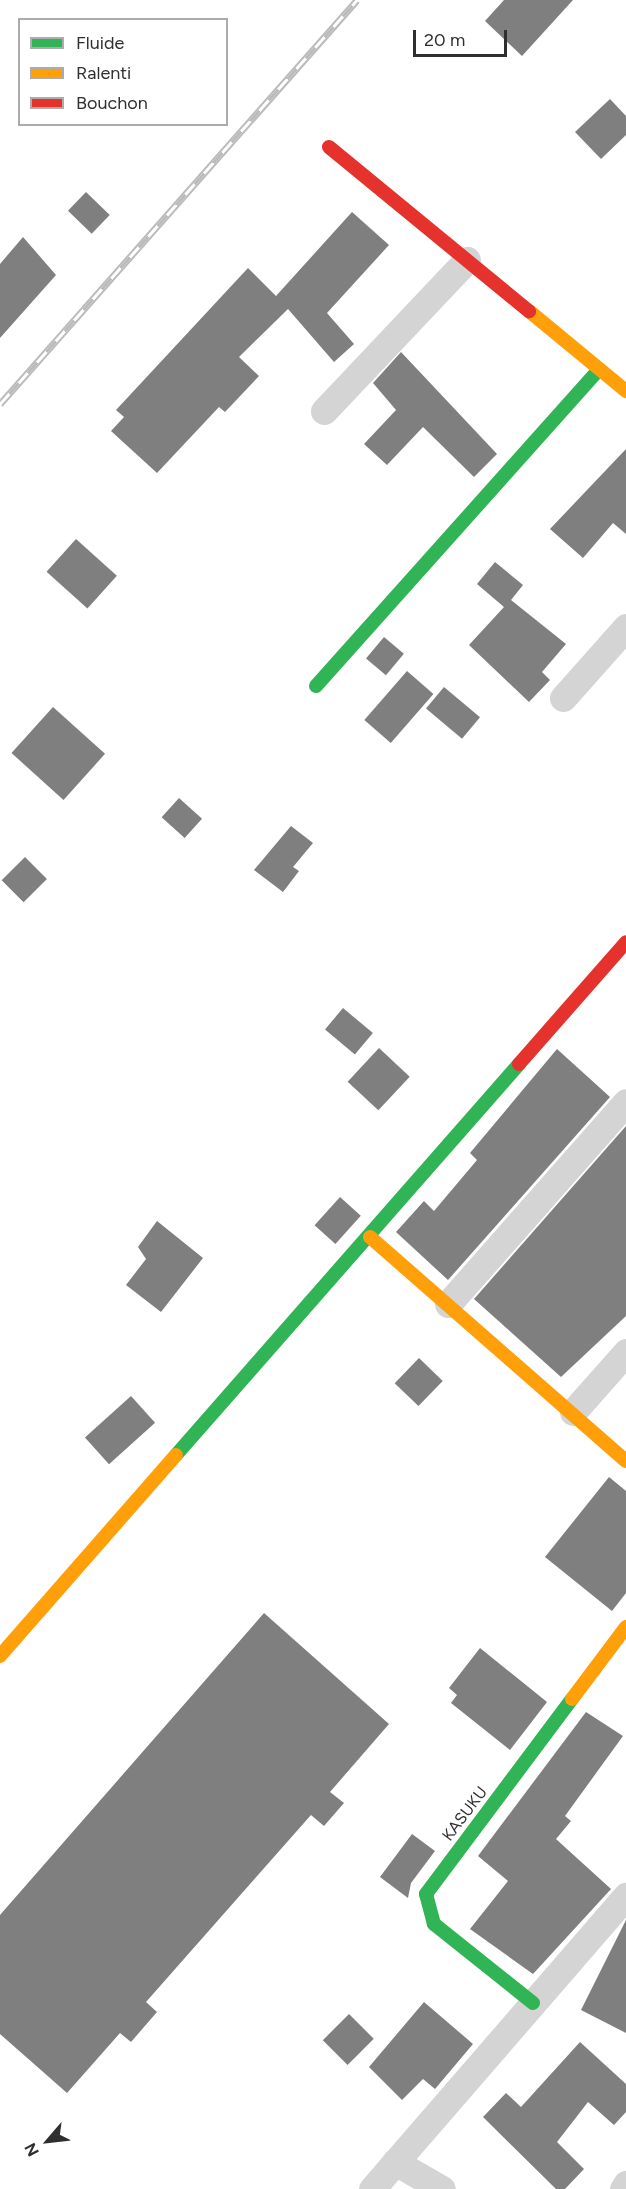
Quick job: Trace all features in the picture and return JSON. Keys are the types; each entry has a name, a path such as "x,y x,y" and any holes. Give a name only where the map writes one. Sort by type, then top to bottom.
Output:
{"street":[{"path":"329,147 626,391"},
{"path":"324,411 467,260"},
{"path":"316,686 599,369"},
{"path":"563,698 626,627"},
{"path":"0,1656 370,1237 626,942"},
{"path":"448,1304 626,1101"},
{"path":"370,1237 573,1412 626,1461"},
{"path":"573,1412 626,1352"},
{"name":"KASUKU","path":"533,2003 434,1924 426,1894 626,1627"},
{"path":"372,2189 625,1899"},
{"path":"395,2162 442,2189"},
{"path":"623,2189 626,2184"}],"building":[{"path":"504,0 573,0 522,56 485,21"},
{"path":"610,99 626,116 626,135 601,159 575,132"},
{"path":"86,192 110,215 92,234 68,211"},
{"path":"352,212 389,245 327,313 354,344 334,362 288,309 239,357 259,376 225,412 219,407 157,473 111,431 124,417 116,410 248,268 276,296"},
{"path":"23,237 56,275 0,338 0,264"},
{"path":"401,352 497,454 474,477 423,427 387,465 364,444 396,410 373,383"},
{"path":"626,449 626,534 613,523 583,558 550,529"},
{"path":"76,539 117,576 87,609 47,572"},
{"path":"495,562 523,585 511,600 566,644 542,672 550,680 529,702 469,645 504,607 477,584"},
{"path":"384,637 404,654 386,675 366,658"},
{"path":"407,671 433,694 391,743 364,720"},
{"path":"444,687 480,717 462,739 426,708"},
{"path":"53,707 105,754 64,800 12,753"},
{"path":"179,798 202,819 185,838 162,817"},
{"path":"291,826 313,843 293,867 299,871 283,892 254,870"},
{"path":"25,857 47,879 24,902 2,880"},
{"path":"343,1008 373,1033 355,1055 325,1029"},
{"path":"379,1048 410,1077 378,1110 348,1082"},
{"path":"557,1049 610,1097 448,1280 396,1232 424,1201 434,1211 477,1160 470,1153"},
{"path":"626,1126 626,1316 561,1377 474,1299"},
{"path":"340,1197 361,1216 335,1244 315,1225"},
{"path":"157,1221 203,1258 161,1312 126,1285 146,1259 138,1247"},
{"path":"419,1358 443,1381 418,1406 395,1383"},
{"path":"131,1396 155,1423 109,1464 85,1437"},
{"path":"609,1477 626,1491 626,1593 612,1611 545,1557"},
{"path":"264,1613 389,1724 330,1792 344,1803 324,1826 311,1815 146,2002 157,2012 131,2042 120,2033 67,2093 0,2034 0,1915"},
{"path":"480,1648 547,1702 510,1750 451,1703 457,1695 449,1688"},
{"path":"586,1712 623,1736 565,1816 571,1821 556,1839 611,1889 533,1974 470,1929 508,1881 478,1856"},
{"path":"412,1834 435,1851 411,1883 408,1898 380,1877"},
{"path":"626,1920 626,2033 581,2010"},
{"path":"424,2002 473,2044 435,2089 423,2079 402,2100 369,2067"},
{"path":"349,2014 374,2039 348,2065 323,2040"},
{"path":"580,2042 626,2084 626,2112 614,2125 588,2102 557,2142 584,2169 565,2189 556,2189 483,2117 506,2093 521,2107"}],"railway":[{"path":"0,404 357,0"}],"traffic: fast":[{"path":"316,686 599,369"},
{"path":"176,1455 519,1064"},
{"path":"533,2003 434,1924 426,1894 572,1699"}],"traffic: slow":[{"path":"529,311 626,391"},
{"path":"370,1237 626,1461"},
{"path":"0,1656 176,1455"},
{"path":"572,1699 626,1627"}],"traffic: jam":[{"path":"329,147 529,311"},
{"path":"519,1064 626,942"}]}
